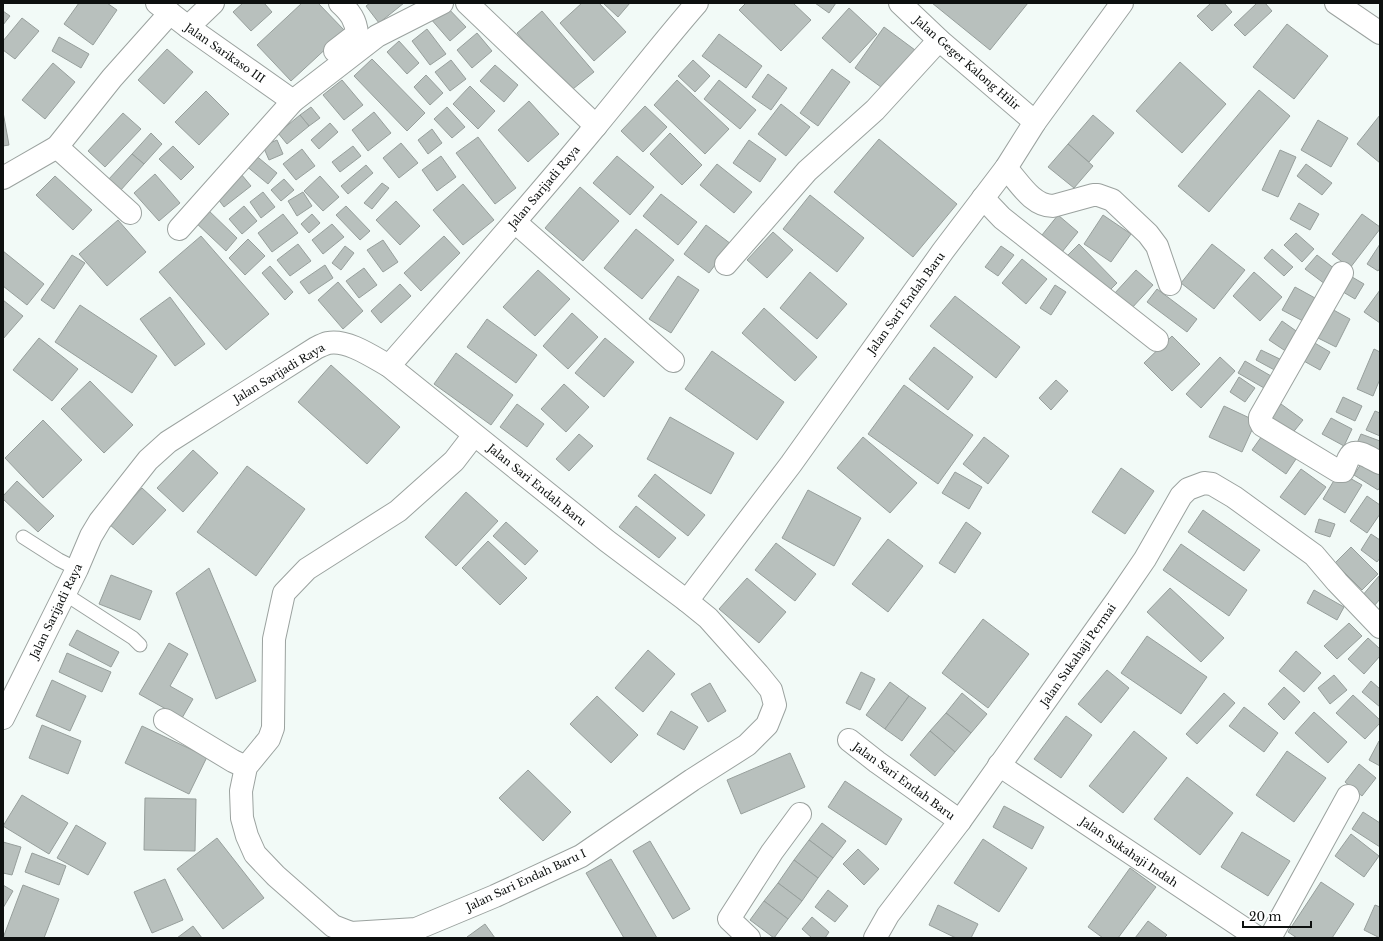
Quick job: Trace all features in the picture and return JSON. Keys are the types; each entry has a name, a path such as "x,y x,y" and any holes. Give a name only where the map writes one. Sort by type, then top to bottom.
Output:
{"street":[{"path":"188,27 213,3"},
{"path":"179,228 288,97 357,34 357,25 351,14 340,3"},
{"path":"288,97 377,36 442,3"},
{"path":"467,3 596,126"},
{"name":"Jalan Sarijadi Raya","path":"5,710 65,594 91,536 100,521 148,460 168,442 316,348 328,343 340,343 359,349 388,366 515,222 697,3"},
{"name":"Jalan Geger Kalong Hilir","path":"900,3 939,40 1035,122"},
{"name":"Jalan Sari Endah Baru","path":"687,601 791,464 943,251 1006,168 1035,122 1122,3"},
{"path":"1336,3 1380,33"},
{"path":"3,178 57,147 112,78 164,8"},
{"name":"Jalan Sarikaso III","path":"164,8 188,27 288,97"},
{"path":"726,264 807,172 875,110 939,40"},
{"path":"57,147 130,213"},
{"path":"1006,168 1034,200 1048,206 1093,195 1098,195 1112,200 1148,234 1156,246 1170,284"},
{"path":"984,198 1002,218 1157,340"},
{"path":"515,222 673,360"},
{"path":"1342,273 1260,417 1260,422 1262,425 1338,471 1343,471 1354,452 1359,452 1380,464"},
{"name":"Jalan Sari Endah Baru","path":"388,366 607,540 708,618 771,690"},
{"path":"331,932 254,854 242,818 241,791 246,766 269,739 273,728 274,639 284,593 307,569 398,512 454,461 474,435"},
{"name":"Jalan Sukahaji Permai","path":"875,938 888,915 956,826 1137,570 1181,496 1188,489 1204,483 1212,484 1234,497 1314,555 1336,582 1380,627"},
{"name":"Jalan Sari Endah Baru I","path":"331,932 419,934 580,856 692,780 747,745 767,725 775,705 771,690"},
{"path":"165,720 233,761 246,766"},
{"name":"Jalan Sari Endah Baru","path":"849,740 956,826"},
{"name":"Jalan Sukahaji Indah","path":"999,766 1258,938"},
{"path":"871,771 956,826"},
{"path":"1270,938 1348,796"},
{"path":"749,938 729,919 772,852 800,814"}],"lane":[{"path":"23,537 59,560 77,569"},
{"path":"65,594 133,638 140,645"}],"building":[{"path":"79,3 107,3 117,10 93,45 64,24"},
{"path":"243,3 264,3 272,12 251,31 233,12"},
{"path":"302,3 318,3 345,31 291,81 257,45"},
{"path":"370,3 404,3 379,23 366,6"},
{"path":"582,3 599,3 626,32 594,61 560,23"},
{"path":"603,3 630,3 618,17"},
{"path":"746,3 793,3 811,20 781,51 739,10"},
{"path":"815,3 836,3 829,13"},
{"path":"932,3 1028,3 990,50"},
{"path":"1211,3 1224,3 1232,12 1212,31 1197,16"},
{"path":"1257,3 1265,3 1272,11 1245,36 1234,25"},
{"path":"445,5 466,27 450,41 430,18"},
{"path":"849,8 877,34 850,63 822,38"},
{"path":"3,11 10,16 3,25"},
{"path":"542,11 594,72 568,93 517,33"},
{"path":"22,18 39,31 15,59 3,50 3,41"},
{"path":"1287,24 1328,56 1294,99 1253,67"},
{"path":"884,27 915,50 885,90 855,68"},
{"path":"427,29 446,54 430,65 412,41"},
{"path":"477,33 492,51 472,68 457,50"},
{"path":"719,34 762,66 746,88 702,56"},
{"path":"59,37 89,54 81,68 52,51"},
{"path":"399,41 419,63 407,74 387,52"},
{"path":"167,49 193,72 164,104 138,80"},
{"path":"372,59 425,113 407,131 354,76"},
{"path":"451,60 466,79 450,91 435,72"},
{"path":"693,60 710,76 695,92 678,76"},
{"path":"1180,62 1226,104 1182,153 1136,111"},
{"path":"53,63 75,82 45,119 22,100"},
{"path":"495,65 518,85 504,102 480,81"},
{"path":"832,69 850,82 818,126 800,113"},
{"path":"768,74 787,88 771,110 752,97"},
{"path":"426,75 443,93 430,105 414,87"},
{"path":"342,80 363,105 344,120 323,95"},
{"path":"677,80 729,129 705,154 654,105"},
{"path":"719,80 756,110 740,129 704,99"},
{"path":"470,86 495,111 478,129 453,104"},
{"path":"1259,90 1290,116 1209,212 1178,186"},
{"path":"206,91 229,114 199,145 175,122"},
{"path":"529,101 559,134 528,162 498,130"},
{"path":"781,104 810,127 786,156 758,134"},
{"path":"645,106 667,127 643,152 621,131"},
{"path":"311,107 320,118 309,126 300,115"},
{"path":"447,107 465,127 452,138 434,119"},
{"path":"3,112 9,145 3,146"},
{"path":"374,112 391,133 368,151 352,130"},
{"path":"123,113 141,129 105,167 88,151"},
{"path":"300,115 309,126 287,144 278,133"},
{"path":"1093,115 1114,133 1089,162 1068,144"},
{"path":"1380,115 1380,163 1357,144"},
{"path":"1318,120 1348,138 1331,167 1301,150"},
{"path":"330,123 338,132 319,149 311,140"},
{"path":"432,129 442,143 428,154 418,140"},
{"path":"151,133 162,144 144,164 132,154"},
{"path":"670,133 702,165 682,185 650,154"},
{"path":"478,137 516,188 495,204 456,153"},
{"path":"879,139 957,204 913,257 834,192"},
{"path":"277,140 283,154 269,160 263,146"},
{"path":"749,140 776,159 760,182 733,163"},
{"path":"401,143 418,163 399,178 383,158"},
{"path":"1068,144 1093,166 1074,188 1048,167"},
{"path":"173,146 194,167 181,180 159,159"},
{"path":"353,146 361,156 340,172 332,162"},
{"path":"302,149 315,166 296,180 283,164"},
{"path":"1280,150 1296,157 1278,197 1262,190"},
{"path":"132,154 144,164 120,191 108,180"},
{"path":"254,154 277,173 268,184 245,165"},
{"path":"441,156 456,177 437,191 422,170"},
{"path":"617,156 654,187 630,215 593,183"},
{"path":"717,164 752,192 734,213 700,185"},
{"path":"1306,164 1332,183 1322,195 1297,176"},
{"path":"366,165 373,173 348,194 341,186"},
{"path":"155,174 180,203 159,221 134,193"},
{"path":"241,174 251,186 224,207 215,195"},
{"path":"55,176 92,210 73,230 36,195"},
{"path":"320,176 339,197 323,211 304,191"},
{"path":"284,179 294,190 281,201 271,190"},
{"path":"382,183 389,188 372,209 364,203"},
{"path":"463,184 494,220 463,245 433,210"},
{"path":"580,187 619,221 583,261 545,228"},
{"path":"263,192 275,207 261,218 250,202"},
{"path":"303,192 312,206 297,216 288,201"},
{"path":"661,194 697,222 678,245 643,216"},
{"path":"810,195 864,238 837,272 783,229"},
{"path":"396,201 420,226 400,245 376,220"},
{"path":"1299,203 1319,214 1310,230 1290,219"},
{"path":"244,206 257,221 242,234 229,219"},
{"path":"346,206 370,231 360,240 336,215"},
{"path":"206,208 237,238 226,251 194,221"},
{"path":"283,214 298,233 272,252 258,233"},
{"path":"312,214 320,223 309,233 301,224"},
{"path":"1362,214 1380,227 1380,229 1350,268 1332,254"},
{"path":"1058,215 1078,232 1062,252 1042,235"},
{"path":"1103,215 1131,234 1111,262 1084,244"},
{"path":"118,220 146,252 107,286 79,254"},
{"path":"332,224 344,237 323,254 312,240"},
{"path":"706,225 731,244 709,273 684,254"},
{"path":"636,229 674,260 642,299 604,268"},
{"path":"773,232 793,250 767,278 747,260"},
{"path":"1296,233 1314,249 1302,262 1284,245"},
{"path":"201,236 269,314 226,350 159,272"},
{"path":"444,236 460,253 421,291 404,273"},
{"path":"248,239 265,256 245,275 229,258"},
{"path":"383,240 398,262 383,272 367,250"},
{"path":"298,244 311,261 290,276 277,260"},
{"path":"1079,244 1117,283 1106,294 1068,255"},
{"path":"1212,244 1245,270 1214,309 1181,283"},
{"path":"1380,244 1380,268 1378,271 1367,264"},
{"path":"345,246 354,253 341,270 332,263"},
{"path":"1001,246 1014,255 998,276 985,267"},
{"path":"1272,249 1293,267 1284,276 1264,258"},
{"path":"3,251 44,284 27,305 3,286"},
{"path":"72,255 85,263 54,309 41,300"},
{"path":"1317,255 1340,273 1329,287 1305,269"},
{"path":"1022,259 1047,279 1026,304 1002,283"},
{"path":"325,265 333,278 309,294 300,282"},
{"path":"270,266 293,292 285,300 262,273"},
{"path":"364,268 377,285 359,298 346,281"},
{"path":"538,270 570,299 535,336 503,307"},
{"path":"1136,270 1153,285 1131,309 1114,294"},
{"path":"810,272 847,304 817,339 780,308"},
{"path":"1254,272 1282,297 1260,321 1233,296"},
{"path":"1347,274 1364,284 1355,299 1338,289"},
{"path":"678,276 699,290 671,333 649,319"},
{"path":"338,282 363,311 343,329 318,300"},
{"path":"400,284 411,296 381,323 371,311"},
{"path":"1055,285 1066,292 1051,315 1040,308"},
{"path":"1295,287 1315,298 1303,321 1282,310"},
{"path":"1157,289 1197,319 1187,332 1147,302"},
{"path":"1380,290 1380,323 1364,312"},
{"path":"955,296 1020,347 996,378 930,326"},
{"path":"170,297 205,344 175,366 140,319"},
{"path":"3,300 23,316 3,339"},
{"path":"80,305 157,356 132,393 55,342"},
{"path":"1328,307 1350,319 1336,347 1314,336"},
{"path":"764,308 817,357 795,381 742,333"},
{"path":"572,313 598,337 568,369 543,346"},
{"path":"487,319 537,355 516,383 467,347"},
{"path":"1282,321 1299,333 1287,352 1269,340"},
{"path":"1172,336 1200,364 1172,391 1144,363"},
{"path":"39,338 78,369 52,401 13,370"},
{"path":"605,338 634,362 604,397 575,373"},
{"path":"1313,342 1330,352 1320,370 1302,360"},
{"path":"934,347 973,377 948,410 909,379"},
{"path":"1374,349 1380,352 1380,379 1373,396 1357,389"},
{"path":"1261,350 1286,362 1280,373 1256,360"},
{"path":"712,351 784,402 757,440 685,389"},
{"path":"456,353 513,395 491,425 434,384"},
{"path":"1220,357 1235,371 1201,408 1186,394"},
{"path":"1245,361 1278,380 1271,392 1238,373"},
{"path":"331,365 400,427 367,464 298,402"},
{"path":"1239,377 1255,388 1245,402 1230,392"},
{"path":"1056,380 1068,391 1051,410 1039,398"},
{"path":"90,381 133,425 104,453 61,409"},
{"path":"564,384 589,407 566,432 541,409"},
{"path":"904,385 973,435 938,484 868,434"},
{"path":"1343,397 1362,406 1355,421 1336,412"},
{"path":"517,404 544,424 527,447 500,427"},
{"path":"1281,404 1303,420 1291,435 1269,419"},
{"path":"1224,406 1256,421 1242,452 1209,437"},
{"path":"1375,411 1380,413 1380,436 1366,430"},
{"path":"670,417 734,453 711,494 647,459"},
{"path":"1331,418 1352,429 1344,446 1322,434"},
{"path":"43,420 82,460 43,498 5,458"},
{"path":"1264,433 1298,456 1286,474 1252,450"},
{"path":"579,434 593,446 569,471 556,459"},
{"path":"1361,434 1380,441 1380,461 1354,450"},
{"path":"863,437 917,483 890,513 837,468"},
{"path":"984,437 1009,456 988,484 963,464"},
{"path":"193,450 218,473 183,512 157,488"},
{"path":"1364,459 1380,469 1380,487 1378,490 1354,475"},
{"path":"247,466 305,509 256,576 197,532"},
{"path":"1121,468 1154,491 1125,534 1092,512"},
{"path":"1301,469 1326,487 1305,515 1280,497"},
{"path":"955,472 982,487 969,509 942,493"},
{"path":"1339,472 1362,485 1345,513 1323,499"},
{"path":"655,474 705,515 688,536 638,496"},
{"path":"17,481 54,516 38,532 3,499 3,496"},
{"path":"142,488 166,510 133,545 109,524"},
{"path":"808,490 861,518 834,566 782,538"},
{"path":"466,492 498,521 456,566 425,537"},
{"path":"1367,496 1380,505 1380,514 1367,533 1350,521"},
{"path":"636,506 676,538 659,558 619,527"},
{"path":"1203,510 1260,550 1244,571 1188,532"},
{"path":"1319,519 1335,524 1330,537 1315,532"},
{"path":"506,522 538,551 525,565 493,536"},
{"path":"966,522 981,533 955,573 939,563"},
{"path":"1371,534 1380,540 1380,558 1377,562 1361,550"},
{"path":"888,539 923,566 888,612 852,584"},
{"path":"488,541 527,578 500,605 462,568"},
{"path":"776,543 816,574 795,601 755,570"},
{"path":"1181,544 1247,590 1229,616 1163,570"},
{"path":"1351,547 1378,574 1362,590 1335,563"},
{"path":"209,568 256,681 216,699 176,593"},
{"path":"111,575 152,591 140,620 99,604"},
{"path":"1379,576 1380,599 1374,606 1362,596"},
{"path":"747,578 786,612 759,643 719,609"},
{"path":"1170,588 1224,638 1201,662 1147,612"},
{"path":"1314,590 1344,607 1337,620 1307,603"},
{"path":"983,619 1029,654 988,708 942,673"},
{"path":"1349,623 1362,636 1337,659 1324,646"},
{"path":"77,630 119,652 111,667 69,645"},
{"path":"1147,636 1207,677 1181,714 1121,673"},
{"path":"1368,638 1380,649 1380,656 1364,674 1348,659"},
{"path":"169,643 188,654 170,686 193,699 182,718 139,694"},
{"path":"648,650 675,674 643,712 615,688"},
{"path":"1296,651 1321,673 1304,692 1279,671"},
{"path":"67,653 111,672 102,692 59,672"},
{"path":"1107,670 1129,688 1101,723 1078,704"},
{"path":"861,672 875,679 860,710 846,703"},
{"path":"1334,675 1347,690 1330,704 1318,688"},
{"path":"52,680 86,696 70,731 36,716"},
{"path":"1371,681 1380,689 1380,707 1362,692"},
{"path":"890,682 909,696 885,729 866,715"},
{"path":"710,683 726,711 708,722 691,694"},
{"path":"1284,687 1300,702 1284,720 1268,704"},
{"path":"962,693 987,714 971,733 946,713"},
{"path":"1224,693 1235,703 1197,744 1186,734"},
{"path":"1353,695 1380,720 1380,723 1365,739 1336,713"},
{"path":"597,696 638,735 611,763 570,724"},
{"path":"909,696 926,708 902,741 885,729"},
{"path":"1244,707 1278,733 1264,752 1229,726"},
{"path":"671,711 698,727 684,750 657,734"},
{"path":"1314,712 1347,742 1328,763 1295,733"},
{"path":"946,713 971,733 955,752 930,731"},
{"path":"1066,716 1092,735 1061,778 1034,759"},
{"path":"42,725 81,741 68,774 29,758"},
{"path":"142,726 207,757 189,794 125,763"},
{"path":"930,731 955,752 935,776 910,755"},
{"path":"1134,731 1167,758 1123,813 1089,786"},
{"path":"1380,741 1380,766 1369,760"},
{"path":"1287,751 1326,778 1294,822 1256,795"},
{"path":"790,753 805,787 741,814 727,780"},
{"path":"1359,764 1376,778 1362,796 1345,782"},
{"path":"528,770 571,812 543,841 499,798"},
{"path":"1187,777 1233,813 1200,855 1154,819"},
{"path":"845,781 902,819 886,845 828,807"},
{"path":"22,795 68,823 49,854 3,826"},
{"path":"145,798 196,799 195,851 144,850"},
{"path":"1004,806 1044,827 1032,849 993,827"},
{"path":"1363,812 1380,823 1380,847 1352,829"},
{"path":"822,823 846,841 833,858 809,840"},
{"path":"76,825 106,843 88,875 57,858"},
{"path":"1242,832 1290,861 1268,896 1221,867"},
{"path":"1351,834 1379,856 1364,877 1335,856"},
{"path":"217,838 264,898 223,929 177,869"},
{"path":"983,839 1027,868 999,912 954,883"},
{"path":"809,840 833,858 818,878 794,860"},
{"path":"650,841 690,909 673,919 633,851"},
{"path":"3,842 21,847 12,875 3,873"},
{"path":"858,849 879,869 864,885 843,864"},
{"path":"32,853 66,866 59,885 25,872"},
{"path":"611,859 657,938 624,938 586,873"},
{"path":"794,860 818,878 802,901 778,883"},
{"path":"1130,868 1156,887 1118,938 1103,938 1088,927"},
{"path":"165,879 183,920 152,933 134,892"},
{"path":"1321,882 1354,904 1332,938 1297,938 1288,932"},
{"path":"778,883 802,901 788,919 764,901"},
{"path":"3,885 13,891 3,908"},
{"path":"23,885 59,899 44,938 3,938"},
{"path":"828,890 848,906 835,922 815,907"},
{"path":"764,901 788,919 774,938 750,920"},
{"path":"938,905 978,924 971,938 956,938 929,925"},
{"path":"1375,905 1380,907 1380,938 1364,930"},
{"path":"812,917 829,932 825,938 812,938 802,929"},
{"path":"1148,921 1167,935 1164,938 1135,938"},
{"path":"485,924 495,938 467,937"},
{"path":"193,926 202,938 177,938"}]}
